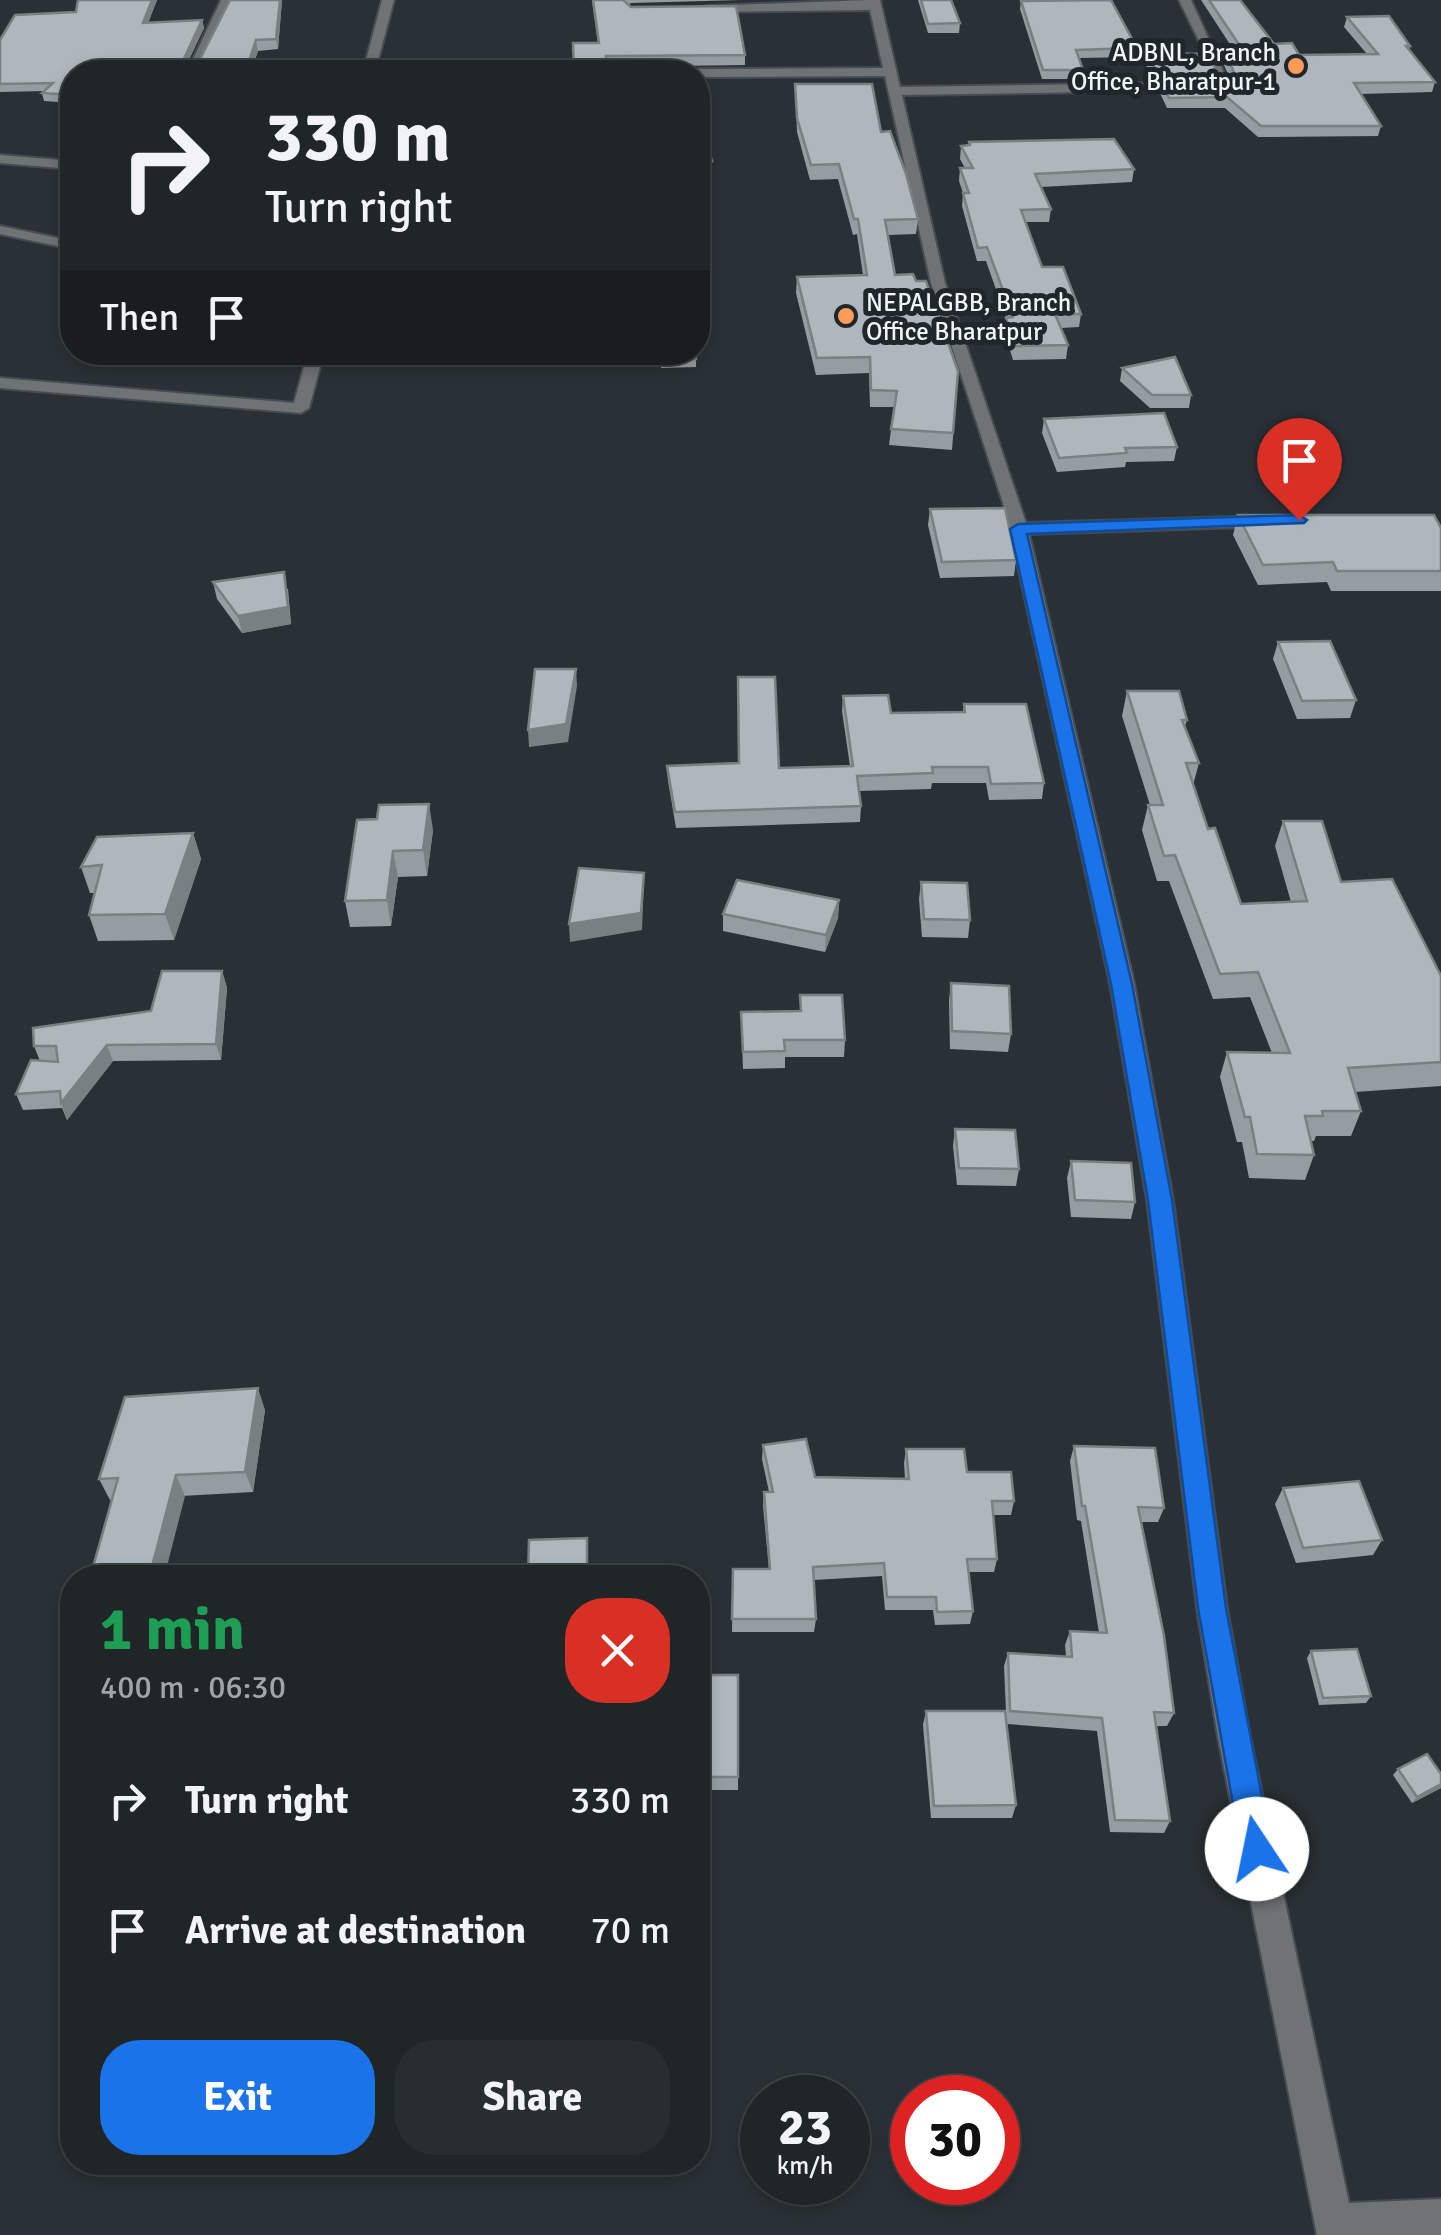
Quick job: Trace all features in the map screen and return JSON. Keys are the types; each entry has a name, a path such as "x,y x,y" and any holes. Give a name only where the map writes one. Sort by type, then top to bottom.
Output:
{"street":[{"path":"199,60 227,0"},
{"path":"372,60 388,0"},
{"path":"1185,0 1228,90"},
{"path":"688,10 875,3 938,283 1018,529 1122,984 1160,1200 1212,1608 1334,2229 1441,2218"},
{"path":"710,74 1153,87"},
{"path":"0,159 60,164"},
{"path":"0,230 60,242"},
{"path":"0,383 301,408 313,365"},
{"path":"1018,529 1299,520"}],"building":[{"path":"78,0 152,0 143,23 202,20 183,60 60,60 60,94 42,93 53,83 0,84 0,40 15,15 76,12"},
{"path":"230,0 280,0 276,39 256,40 249,60 200,60"},
{"path":"593,0 623,0 631,7 736,6 745,55 606,56 606,60 574,60 573,43 599,43"},
{"path":"921,0 951,0 960,23 928,24"},
{"path":"1111,0 1137,48 1076,50 1083,70 1043,70 1021,1"},
{"path":"1209,0 1240,0 1274,44 1292,43 1299,55 1378,54 1347,17 1389,16 1410,46 1406,46 1435,82 1354,83 1381,126 1261,126 1227,97 1169,98 1161,81 1164,75 1155,69 1147,53 1208,54 1222,81 1239,84 1226,54 1246,55"},
{"path":"795,84 872,84 881,132 890,131 918,219 885,220 895,275 913,274 916,281 926,281 958,371 953,433 891,429 897,391 871,390 870,357 817,358 797,277 867,275 858,219 854,219 839,164 811,165 797,118"},
{"path":"1114,139 1134,169 1035,174 1051,209 1021,210 1042,267 1063,267 1081,314 1055,314 1068,345 1015,346 1006,318 1013,317 987,247 978,248 963,193 969,193 960,168 973,168 961,146 970,145 969,142"},
{"path":"1175,357 1191,395 1152,395 1122,368"},
{"path":"1164,413 1177,447 1125,448 1127,453 1059,458 1044,419"},
{"path":"1005,508 1016,560 942,562 930,509"},
{"path":"1238,515 1434,515 1441,528 1441,571 1337,571 1333,562 1263,565"},
{"path":"284,572 288,607 238,616 213,582"},
{"path":"1330,641 1356,700 1302,701 1278,642"},
{"path":"535,669 576,669 566,724 528,730"},
{"path":"738,677 775,677 779,768 853,766 843,696 888,695 891,713 965,712 964,704 1026,704 1044,783 991,784 988,767 932,767 933,773 857,776 861,806 675,812 667,766 739,763"},
{"path":"1127,691 1179,691 1187,720 1182,720 1199,763 1186,763 1208,829 1215,828 1241,904 1307,901 1283,821 1322,821 1341,882 1392,879 1441,976 1441,1062 1348,1068 1361,1111 1322,1111 1323,1116 1305,1116 1314,1155 1257,1154 1250,1117 1245,1117 1227,1052 1290,1053 1258,972 1220,974 1175,855 1164,856 1148,805 1163,805"},
{"path":"429,804 423,850 393,851 387,900 345,901 357,820 377,819 379,805"},
{"path":"193,833 165,914 89,915 102,865 81,867 97,837"},
{"path":"579,868 644,873 641,913 569,924"},
{"path":"737,880 839,900 826,935 723,914"},
{"path":"921,882 967,883 970,920 924,919"},
{"path":"162,971 222,971 216,1044 107,1045 61,1103 60,1091 16,1094 31,1060 58,1062 56,1046 34,1046 33,1028 151,1011"},
{"path":"951,983 1009,986 1011,1034 952,1031"},
{"path":"800,995 842,995 845,1040 784,1040 785,1051 743,1052 741,1012 801,1011"},
{"path":"955,1129 1015,1130 1019,1169 959,1168"},
{"path":"1071,1161 1131,1163 1135,1202 1075,1200"},
{"path":"258,1388 245,1472 176,1475 152,1565 94,1565 118,1478 99,1479 125,1397"},
{"path":"806,1439 815,1477 909,1479 906,1449 964,1449 967,1472 1011,1472 1014,1501 992,1501 997,1559 967,1559 973,1611 937,1612 936,1597 887,1597 884,1563 813,1567 816,1619 732,1619 733,1569 770,1569 764,1492 773,1492 763,1445"},
{"path":"1074,1446 1155,1448 1164,1508 1138,1507 1164,1636 1174,1713 1154,1712 1170,1821 1115,1820 1102,1718 1010,1711 1008,1653 1072,1657 1070,1631 1107,1633"},
{"path":"1359,1481 1382,1540 1303,1548 1283,1488"},
{"path":"587,1538 587,1565 528,1565 529,1540"},
{"path":"1357,1649 1371,1696 1323,1698 1311,1651"},
{"path":"710,1675 738,1675 738,1777 710,1777"},
{"path":"926,1711 1005,1711 1016,1805 934,1806"},
{"path":"1427,1754 1441,1774 1441,1784 1417,1797 1398,1769"}],"place":[{"name":"ADBNL, Branch Office, Bharatpur-1","path":"1296,66"},
{"name":"NEPALGBB, Branch Office Bharatpur","path":"846,316"}],"route":[{"path":"1257,1849 1212,1608 1160,1200 1122,984 1018,529 1299,520"}]}
